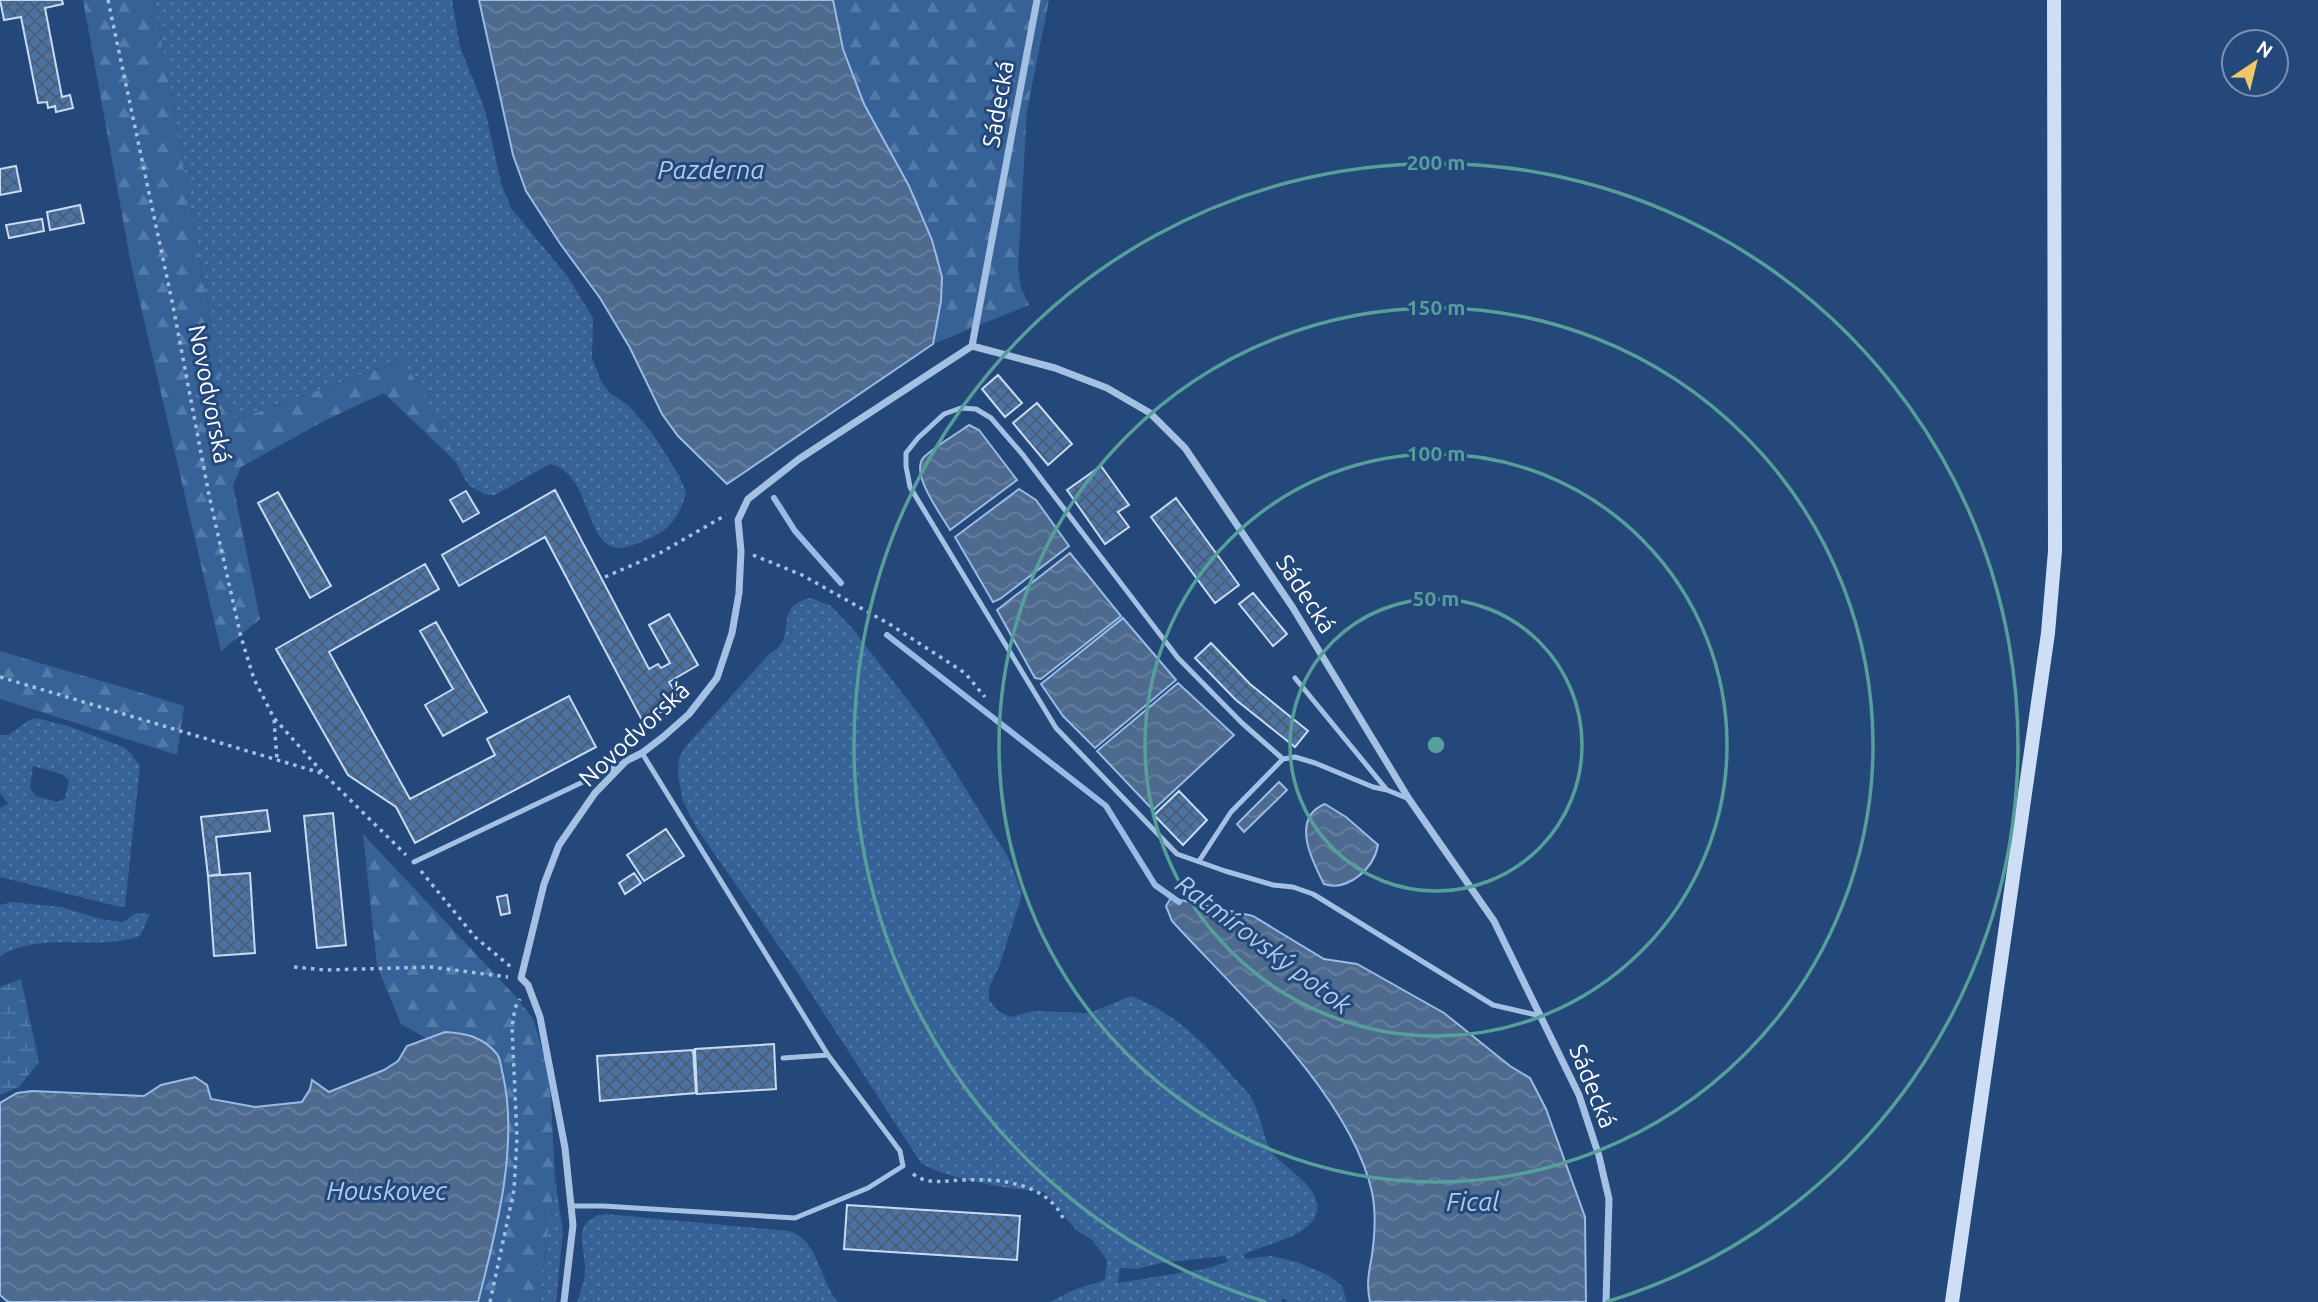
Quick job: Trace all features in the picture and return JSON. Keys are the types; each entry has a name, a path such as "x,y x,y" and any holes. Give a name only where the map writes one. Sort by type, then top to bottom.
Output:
{"main road":[{"path":"1952,1302 2048,633 2054,565 2054,0"}],"street":[{"name":"Sádecká","path":"1037,0 972,346 1055,368 1107,388 1150,413 1185,448 1293,608 1409,799 1494,921 1579,1095 1608,1199 1606,1302"},
{"path":"748,499 799,459 972,346"},
{"name":"Novodvorská","path":"521,978 544,884 559,845 594,793 626,761 642,753 689,714 717,678 732,633 739,593 741,551 738,520 748,499"},
{"path":"521,978 528,985 541,1017 565,1148 572,1225 564,1302"}],"lane":[{"path":"1283,759 1178,659 1023,455 991,418 976,409 961,408 944,414 918,438 906,453 910,487 1056,728 1177,854 1237,875 1313,894 1493,1005 1542,1016"},
{"path":"1295,678 1387,790"},
{"path":"571,1206 795,1218 868,1188 903,1166 900,1150 828,1055 642,753"},
{"path":"1199,861 1231,812 1283,759 1295,757 1305,760 1373,788 1387,790 1409,799"},
{"path":"414,862 626,761"},
{"path":"783,1058 828,1055"}],"path":[{"name":"Novodvorská","path":"108,0 173,306 209,495 254,679 274,718 323,774 414,862 475,937 521,978"},
{"path":"605,577 660,553 720,519 748,499"},
{"path":"741,551 802,575 891,625 965,673 985,697"},
{"name":"Novodvorská","path":"0,677 323,774"},
{"path":"274,718 277,759"},
{"path":"294,967 326,970 431,967 521,978"},
{"path":"490,1302 514,1190 517,1137 512,1027 515,1008 528,985"},
{"path":"903,1166 921,1180 983,1180 1032,1189 1047,1196 1058,1206 1063,1218"}],"green space":[{"path":"83,0 154,0 224,397 236,420 403,360 441,426 456,462 384,393 324,421 241,467 233,485 260,619 221,651 131,264"},
{"path":"154,0 452,0 460,47 485,110 501,183 511,208 568,277 593,318 592,358 601,381 610,393 629,406 653,434 680,477 686,493 678,515 669,526 630,546 619,548 607,544 599,535 574,481 564,470 550,464 495,495 486,495 470,486 451,453 441,426 402,360 236,420 224,397"},
{"path":"833,0 1049,0 1027,111 1018,268 1021,288 1029,305 933,344 941,301 942,277 932,240 909,186 864,104 843,49"},
{"path":"811,598 831,606 852,628 923,720 1009,859 1022,894 1000,964 989,988 989,1000 998,1011 1010,1017 1034,1011 1089,1013 1131,996 1161,1011 1186,1029 1209,1050 1249,1095 1257,1109 1272,1152 1309,1187 1317,1202 1314,1219 1307,1227 1243,1255 1246,1259 1271,1256 1297,1262 1328,1275 1342,1286 1347,1302 1287,1302 1285,1298 1282,1302 1050,1302 1073,1290 1105,1280 1107,1260 1092,1240 1076,1230 1044,1192 963,1179 921,1163 797,972 697,829 683,801 678,775 679,758 685,747 778,647 783,640 788,615 799,602","holes":["1225,1256 1228,1262 1204,1269 1118,1283 1120,1268 1137,1269 1161,1263"]},
{"path":"0,651 184,706 177,755 0,699"},
{"path":"36,718 68,726 121,746 129,751 140,766 125,906 120,907 0,877 0,808 8,804 0,793 0,735 9,735","holes":["33,766 62,774 69,780 65,798 58,802 36,796 30,788"]},
{"path":"363,834 517,998 533,1019 547,1064 555,1179 539,1302 478,1302 491,1252 507,1093 498,1055 478,1037 445,1032 426,1038 401,1024 377,966"},
{"path":"12,902 61,907 105,920 123,922 136,913 150,914 140,936 105,942 33,944 0,956 0,905"},
{"path":"21,979 39,1062 19,1087 0,1095 0,987"},
{"path":"555,1179 563,1232 556,1302 539,1302"},
{"path":"605,1214 789,1231 807,1243 838,1302 577,1302 585,1274 583,1230 587,1223"}],"water":[{"name":"Pazderna","path":"479,0 833,0 843,49 864,104 909,186 932,240 942,277 941,301 933,344 727,484 678,436 662,414 630,348 600,298 526,191 513,155"},
{"path":"969,425 979,430 1017,480 950,530 923,483 920,464 929,453"},
{"path":"1019,489 1036,500 1069,546 993,602 955,537"},
{"path":"1070,553 1121,616 1041,679 1035,678 997,610"},
{"path":"1123,618 1176,680 1095,748 1063,716 1041,684"},
{"path":"1178,683 1234,735 1153,810 1097,751"},
{"path":"1279,782 1287,790 1244,832 1237,824"},
{"path":"1325,804 1346,817 1378,845 1376,854 1365,870 1342,885 1324,884 1307,841 1308,819"},
{"name":"Fical","path":"1171,898 1253,916 1324,959 1357,964 1444,1013 1510,1066 1530,1078 1546,1109 1585,1217 1586,1302 1370,1302 1368,1284 1374,1239 1374,1207 1360,1155 1341,1119 1288,1047 1172,921 1166,906"},
{"name":"Houskovec","path":"445,1032 474,1037 497,1054 507,1102 507,1160 503,1189 478,1302 8,1302 0,1295 0,1103 17,1093 32,1091 144,1096 161,1085 195,1077 207,1085 211,1099 255,1107 302,1102 312,1080 329,1092 384,1070 398,1061 407,1046"}],"building":[{"path":"0,0 62,0 63,4 45,8 62,97 70,95 73,108 56,112 55,106 48,108 47,102 38,103 21,17 4,20"},
{"path":"16,166 21,191 0,195 0,169"},
{"path":"80,205 84,223 50,230 47,212"},
{"path":"42,219 44,231 9,238 6,225"},
{"path":"998,375 1022,403 1005,417 982,389"},
{"path":"1037,403 1072,444 1048,465 1013,423"},
{"path":"1101,466 1129,505 1118,512 1129,527 1105,544 1067,490"},
{"path":"555,490 649,669 658,664 661,668 670,663 649,625 669,614 698,665 669,682 681,701 643,722 545,537 459,586 442,555"},
{"path":"466,491 479,513 463,522 450,500"},
{"path":"278,492 331,586 310,598 258,503"},
{"path":"1176,498 1239,585 1215,603 1151,517"},
{"path":"425,564 439,589 329,652 410,799 495,755 487,739 569,696 596,747 415,843 396,807 348,775 276,649"},
{"path":"1253,593 1287,634 1273,646 1239,604"},
{"path":"436,622 487,712 443,736 425,705 453,689 420,631"},
{"path":"1211,643 1250,684 1308,731 1295,747 1236,700 1195,658"},
{"path":"1179,791 1207,820 1183,845 1154,815"},
{"path":"267,810 270,831 216,837 220,874 208,876 201,817"},
{"path":"333,813 346,945 317,948 304,816"},
{"path":"666,829 684,856 644,881 627,855"},
{"path":"250,873 255,953 214,956 208,876"},
{"path":"634,873 641,883 625,894 619,883"},
{"path":"507,895 510,913 501,915 497,897"},
{"path":"774,1044 776,1089 697,1094 695,1049"},
{"path":"693,1050 696,1093 600,1101 597,1056"},
{"path":"847,1205 1020,1216 1017,1260 844,1249"}],"waterway":[{"name":"Ratmírovský potok","path":"774,498 795,531 841,583"},
{"name":"Ratmírovský potok","path":"887,635 1106,806 1155,885 1179,902"}]}
